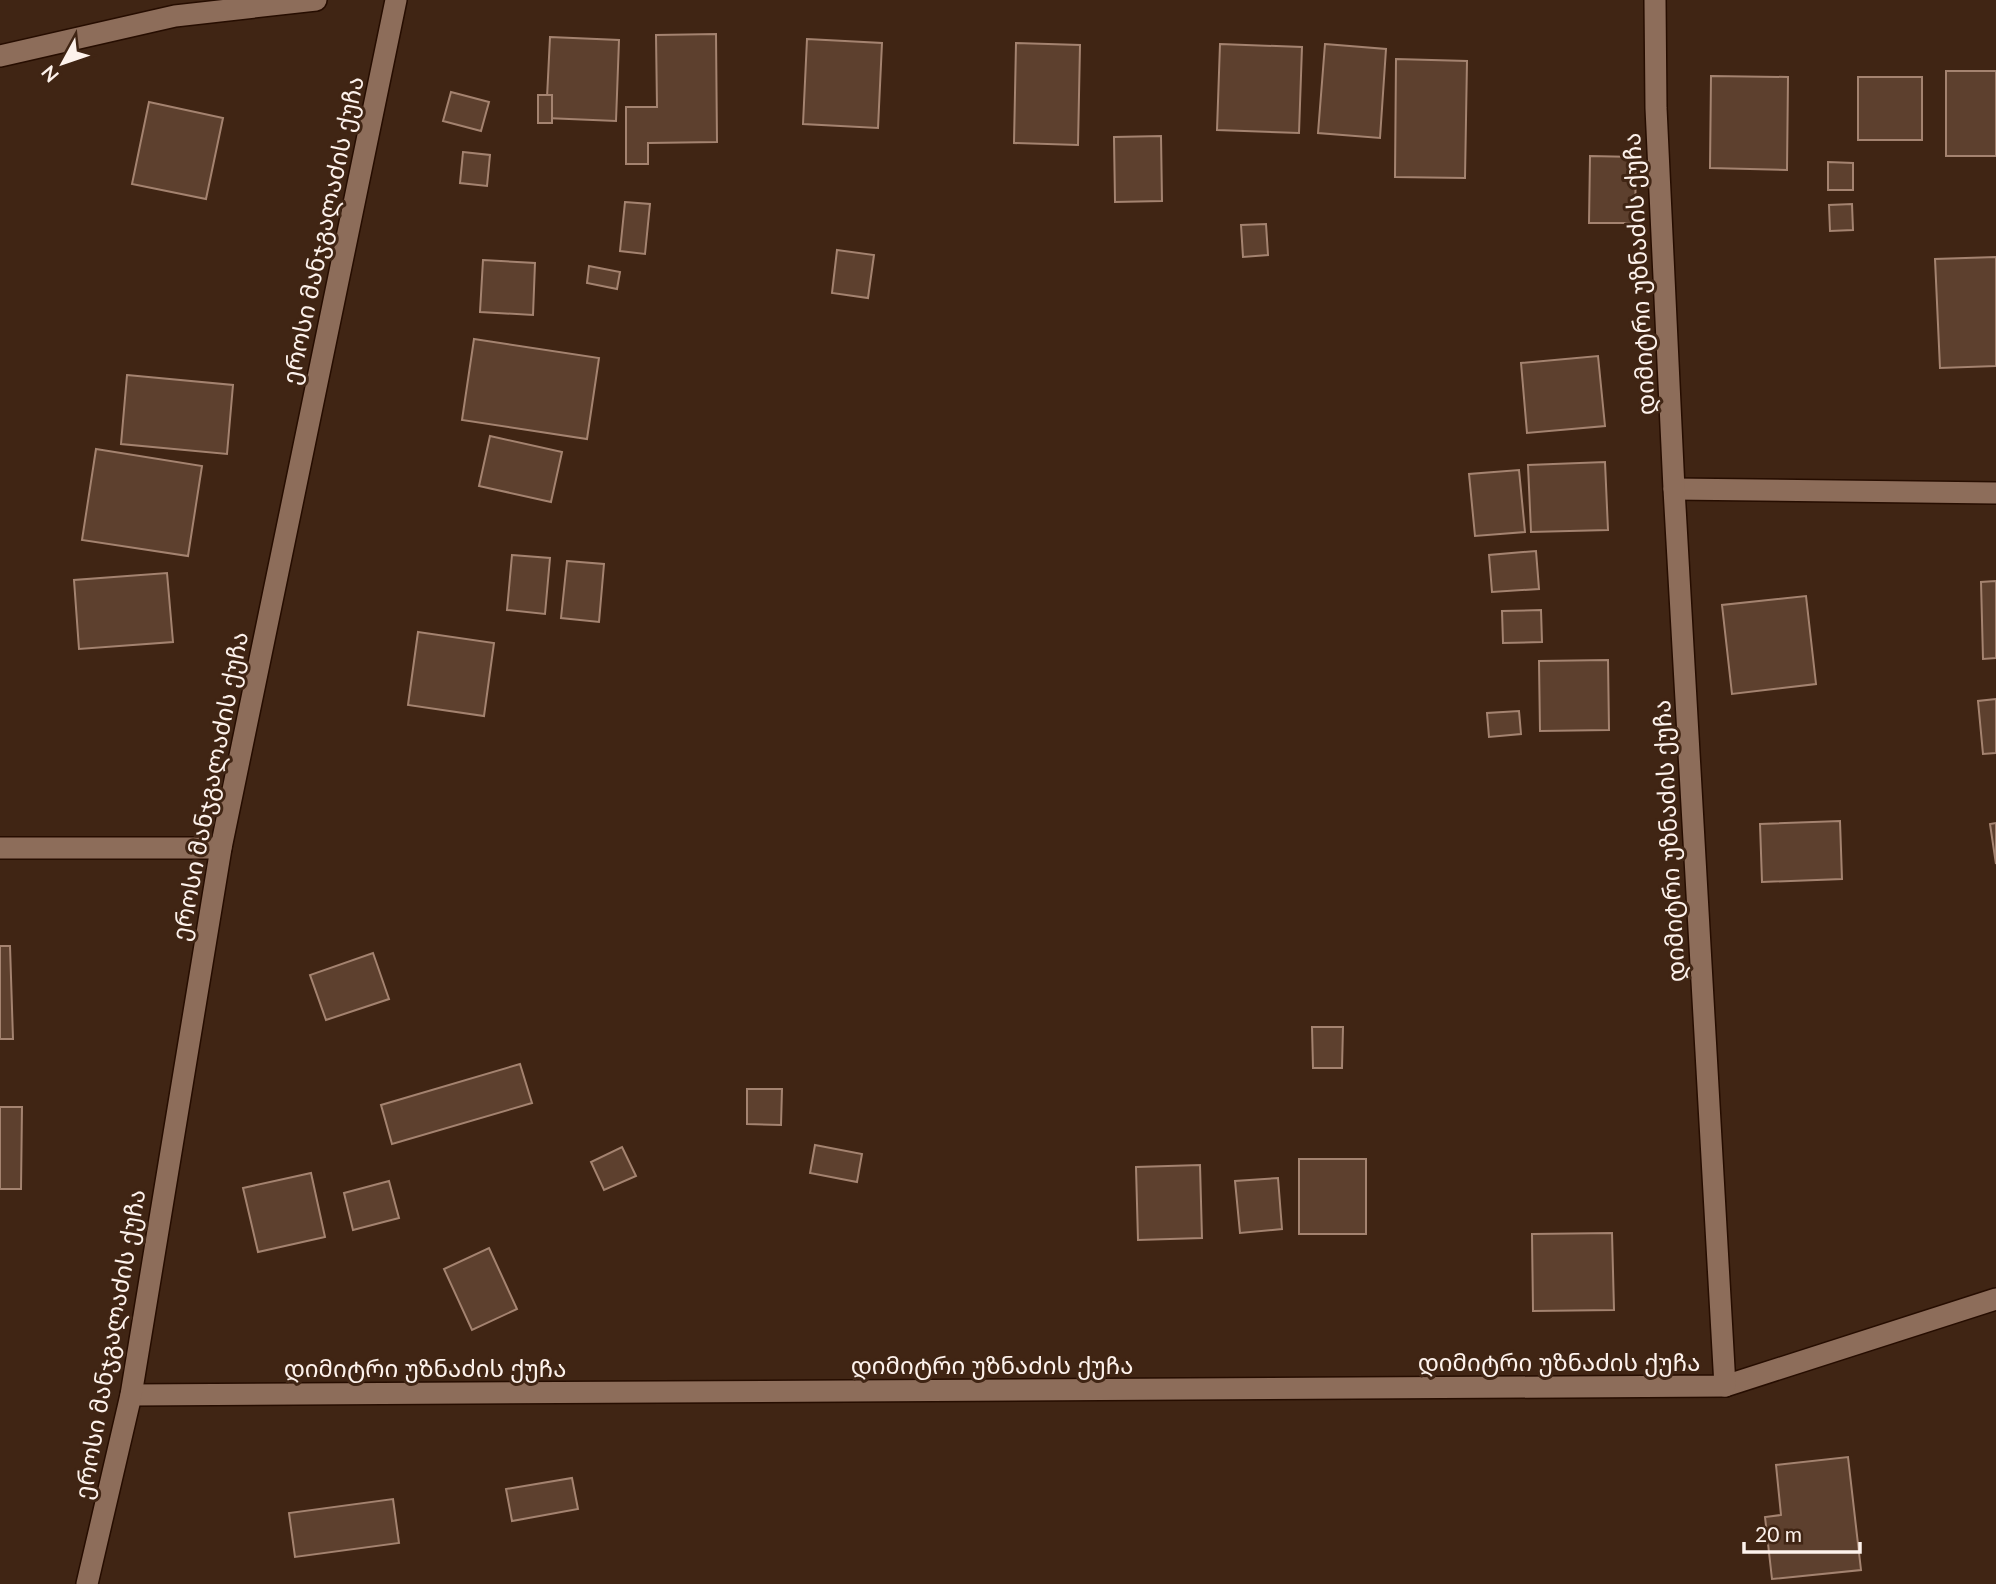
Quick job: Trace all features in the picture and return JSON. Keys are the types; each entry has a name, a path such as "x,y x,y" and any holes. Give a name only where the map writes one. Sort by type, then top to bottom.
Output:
{"street":[{"path":"0,56 175,16 316,0"},
{"name":"ეროსი მანჯგალაძის ქუჩა","path":"87,1584 131,1395 221,848 397,0"},
{"name":"დიმიტრი უზნაძის ქუჩა","path":"131,1395 1726,1386 1674,489 1656,108 1655,0"},
{"path":"1674,489 1996,493"},
{"path":"0,848 221,848"},
{"path":"1726,1386 1996,1299"}],"building":[{"path":"716,34 717,142 648,143 648,164 626,164 626,107 657,107 656,35"},
{"path":"550,37 619,40 616,121 546,118"},
{"path":"807,39 882,43 878,128 803,124"},
{"path":"1016,43 1080,45 1078,145 1014,143"},
{"path":"1220,44 1302,47 1299,133 1217,130"},
{"path":"1325,44 1386,49 1380,138 1318,133"},
{"path":"1396,59 1467,61 1465,178 1395,177"},
{"path":"1946,71 1996,71 1996,156 1946,156"},
{"path":"1711,76 1788,77 1787,170 1710,168"},
{"path":"1858,77 1922,77 1922,140 1858,140"},
{"path":"451,92 489,102 481,131 443,121"},
{"path":"538,95 552,95 552,123 538,123"},
{"path":"149,102 223,118 206,199 132,184"},
{"path":"1161,136 1162,201 1115,202 1114,137"},
{"path":"463,152 490,155 487,186 460,183"},
{"path":"1590,156 1636,157 1635,223 1589,223"},
{"path":"1828,162 1853,163 1853,190 1828,190"},
{"path":"625,202 650,204 645,254 620,251"},
{"path":"1852,204 1853,230 1830,231 1829,205"},
{"path":"1266,224 1268,255 1243,257 1241,225"},
{"path":"837,250 874,255 868,298 832,293"},
{"path":"1996,257 1996,366 1940,368 1935,259"},
{"path":"483,260 535,263 533,315 480,312"},
{"path":"589,266 620,272 617,289 587,283"},
{"path":"474,339 599,358 587,439 462,420"},
{"path":"1598,356 1605,426 1527,433 1521,363"},
{"path":"127,375 233,385 227,454 121,444"},
{"path":"490,436 562,452 551,502 479,486"},
{"path":"96,449 202,466 188,556 82,540"},
{"path":"1605,462 1608,530 1531,532 1528,465"},
{"path":"1519,470 1525,532 1475,536 1469,474"},
{"path":"1536,551 1539,589 1492,592 1489,555"},
{"path":"512,555 550,558 545,614 507,610"},
{"path":"567,561 604,564 599,622 561,618"},
{"path":"167,573 173,642 79,649 74,580"},
{"path":"1996,581 1996,658 1983,659 1981,582"},
{"path":"1806,596 1816,684 1732,694 1722,605"},
{"path":"1541,610 1542,642 1503,643 1502,611"},
{"path":"418,632 494,643 484,716 408,705"},
{"path":"1608,660 1609,730 1540,731 1539,661"},
{"path":"1996,699 1996,753 1983,754 1978,701"},
{"path":"1519,711 1521,734 1489,737 1487,713"},
{"path":"1840,821 1842,879 1762,882 1760,824"},
{"path":"1996,823 1996,864 1990,824"},
{"path":"0,946 10,946 13,1039 0,1039"},
{"path":"373,953 389,999 326,1020 310,975"},
{"path":"1312,1027 1343,1027 1342,1068 1313,1068"},
{"path":"520,1064 532,1103 392,1144 381,1105"},
{"path":"747,1089 782,1089 781,1125 747,1124"},
{"path":"0,1107 22,1107 21,1189 0,1189"},
{"path":"815,1145 862,1154 857,1182 810,1173"},
{"path":"622,1147 636,1176 604,1190 591,1162"},
{"path":"1299,1159 1366,1159 1366,1234 1299,1234"},
{"path":"1200,1165 1202,1238 1138,1240 1136,1167"},
{"path":"311,1173 325,1237 258,1252 243,1188"},
{"path":"1278,1178 1282,1229 1240,1233 1235,1181"},
{"path":"389,1181 399,1218 353,1230 344,1193"},
{"path":"1612,1233 1614,1310 1533,1311 1532,1234"},
{"path":"489,1248 517,1309 472,1330 444,1269"},
{"path":"1848,1457 1861,1570 1772,1579 1765,1517 1781,1515 1776,1465"},
{"path":"572,1478 578,1509 512,1521 506,1489"},
{"path":"393,1499 399,1543 295,1557 289,1513"}]}
